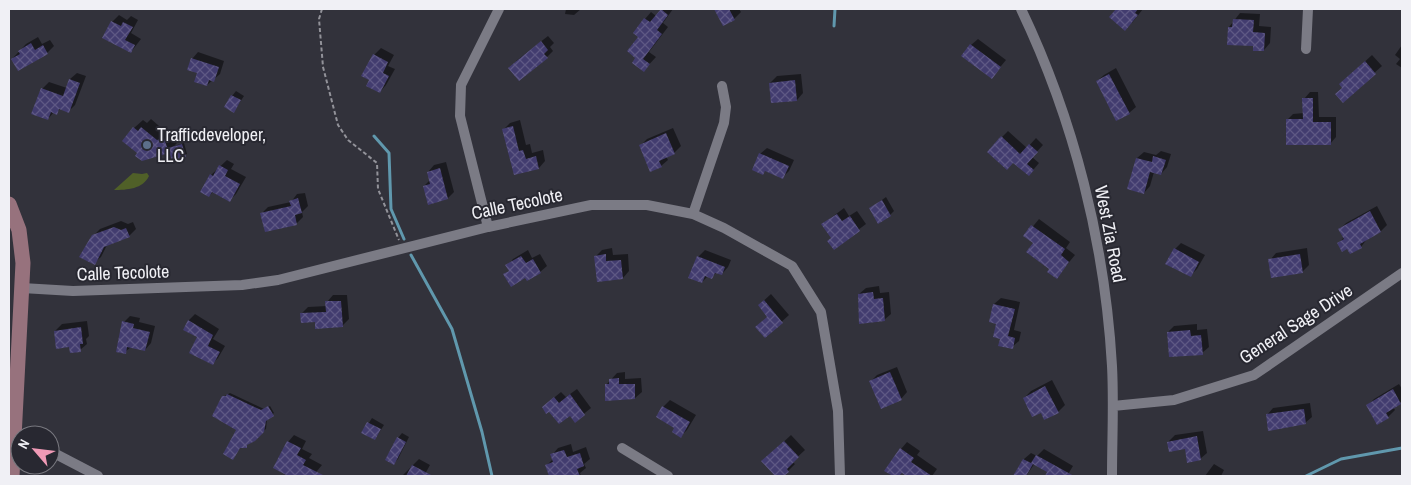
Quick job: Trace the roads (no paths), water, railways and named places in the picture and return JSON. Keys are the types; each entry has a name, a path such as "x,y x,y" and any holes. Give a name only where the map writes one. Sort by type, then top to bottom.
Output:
{"street":[{"path":"488,226 460,116 461,85 499,9"},
{"name":"West Zia Road","path":"1021,9 1036,41 1061,108 1077,158 1098,248 1112,366 1112,476"},
{"path":"1306,49 1308,9"},
{"path":"693,214 724,123 726,107 722,86"},
{"path":"9,204 19,230 23,263 17,425"},
{"name":"Calle Tecolote","path":"22,288 73,291 242,285 278,280 488,226 591,206 647,205 693,214 724,228 792,266 821,312 838,411 840,476"},
{"name":"General Sage Drive","path":"1113,406 1174,400 1254,375 1402,274"},
{"path":"622,448 668,476"},
{"path":"60,456 98,476"}],"waterway":[{"path":"834,26 835,9"},
{"path":"374,136 389,153 391,209 404,239"},
{"path":"411,255 452,329 482,432 492,476"},
{"path":"1306,476 1341,459 1402,448"}],"place":[{"name":"Trafficdeveloper, LLC","path":"147,145"}]}
